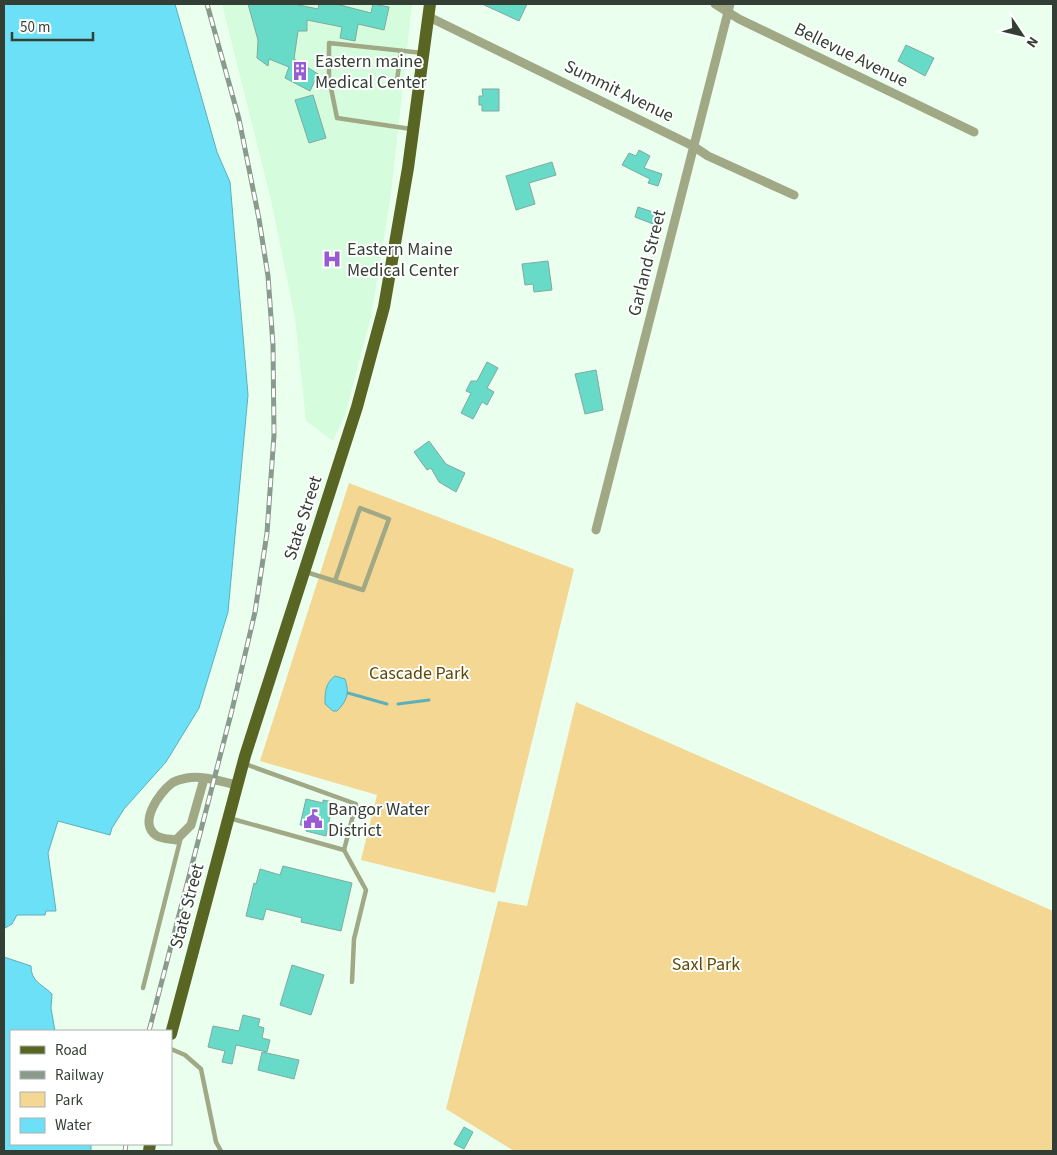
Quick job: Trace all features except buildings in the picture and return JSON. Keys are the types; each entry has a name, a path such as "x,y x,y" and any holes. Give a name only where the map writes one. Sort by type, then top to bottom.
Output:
{"main road":[{"name":"State Street","path":"172,1030 243,764 357,407 384,307 413,130 430,4"}],"street":[{"name":"Bellevue Avenue","path":"714,4 729,8 974,132"},
{"name":"Garland Street","path":"596,530 729,8"},
{"name":"Summit Avenue","path":"429,17 694,146 708,156 794,194"},
{"path":"204,779 191,825 182,836 176,840 156,836 150,830 148,820 159,798 172,783 187,778 204,779 237,785"}],"lane":[{"path":"413,130 337,118 329,78 328,43 424,53"},
{"path":"396,87 401,51"},
{"path":"304,571 335,581 363,590 390,519 360,508 335,581"},
{"path":"243,764 356,804 344,850 366,890 354,939 352,982"},
{"path":"229,818 344,850"},
{"path":"143,988 182,836"},
{"path":"172,1049 185,1054 201,1069 216,1142 221,1151"}],"shaded area":[{"name":"Eastern Maine Medical Center","path":"222,4 412,4 391,194 371,317 345,415 333,441 306,421 295,318 271,200"}],"green space":[{"name":"Cascade Park","path":"349,483 574,569 495,893 361,860 377,795 260,761"},
{"name":"Saxl Park","path":"576,702 1053,911 1053,1151 514,1151 446,1109 498,901 527,906"}],"water":[{"path":"4,4 175,4 217,152 230,182 248,395 228,612 199,708 166,762 124,809 112,828 110,835 58,821 48,853 56,911 46,911 45,915 17,915 12,924 5,928"},
{"path":"335,676 345,679 347,693 345,700 337,711 333,711 325,704 325,696 327,685"},
{"path":"4,957 31,966 35,979 52,994 51,1008 55,1030 10,1030 10,1145 91,1145 91,1151 4,1151"}],"waterway":[{"path":"348,693 387,704"},
{"path":"398,704 429,700"}],"railway":[{"path":"149,1030 232,710 255,612 267,533 274,435 273,345 268,276 259,219 239,119 207,4"},
{"path":"125,1151 126,1145"}],"place":[{"name":"Eastern maine Medical Center","path":"300,71"},
{"name":"Eastern Maine Medical Center","path":"332,259"},
{"name":"Bangor Water District","path":"313,819"}]}
